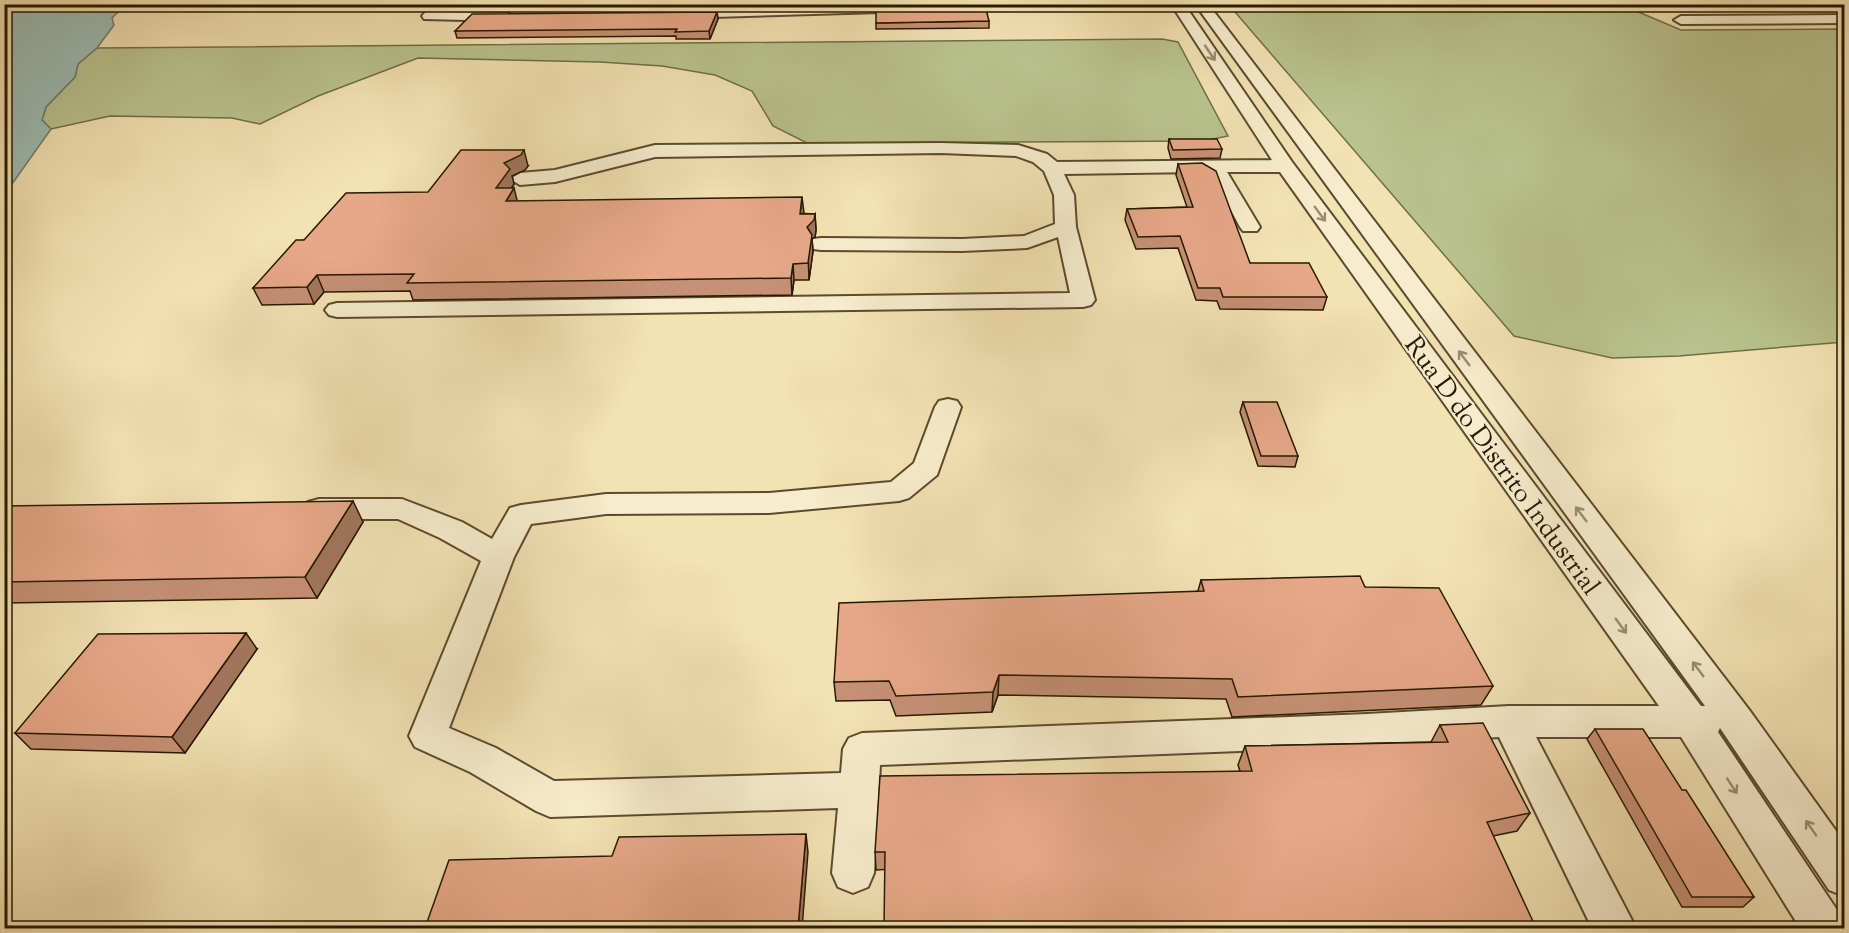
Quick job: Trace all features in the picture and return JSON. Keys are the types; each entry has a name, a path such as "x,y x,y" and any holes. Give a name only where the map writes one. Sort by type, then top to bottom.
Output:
{"street":[{"path":"441,4 429,16 524,17"},
{"path":"666,14 981,13 1019,4"},
{"name":"Rua D do Distrito Industrial","path":"1177,4 1285,166 1692,723 1824,928"},
{"name":"Rua D do Distrito Industrial","path":"1201,4 1737,722 1845,876"},
{"path":"1681,20 1845,19"},
{"path":"336,310 1083,300 1066,227 1064,195 1052,168 1040,158 1018,150 941,148 655,151 555,176 520,179"},
{"path":"1052,168 1285,166"},
{"path":"1206,167 1223,178 1250,227"},
{"path":"820,244 962,246 1027,242 1066,227"},
{"path":"859,790 550,800 483,760 428,736 498,557 521,514 606,504 769,503 899,490 927,468 948,407"},
{"path":"285,510 402,509 451,530 498,557"},
{"path":"853,873 862,749 1367,730 1509,721 1737,722"},
{"path":"1509,721 1615,928"}],"green space":[{"path":"1229,5 1622,5 1681,30 1844,29 1844,342 1679,356 1612,358 1514,336"},
{"path":"1162,39 1178,42 1228,136 1203,141 807,143 773,126 752,91 715,75 662,66 600,62 418,58 318,96 260,124 232,118 110,116 51,129 42,120 46,107 75,77 78,64 97,48"}],"water":[{"path":"5,4 125,5 112,18 114,25 97,48 78,64 75,77 46,107 42,120 51,129 5,194"}],"building":[{"path":"985,5 989,21 876,23 876,8"},
{"path":"717,12 709,31 675,32 677,29 455,31 472,14"},
{"path":"1169,139 1217,139 1222,149 1173,150"},
{"path":"461,150 524,150 521,155 504,163 510,169 496,188 514,188 506,201 802,197 800,214 815,214 814,220 807,227 812,235 808,263 793,264 791,278 407,283 414,274 317,275 307,287 253,288 296,240 304,240 346,193 428,192"},
{"path":"1202,163 1216,171 1250,263 1309,263 1327,297 1223,297 1220,288 1198,288 1180,236 1138,237 1127,209 1193,207 1178,164"},
{"path":"1243,402 1277,402 1298,456 1261,456"},
{"path":"353,501 305,577 4,582 4,506"},
{"path":"1360,576 1365,587 1439,588 1493,686 1238,697 1232,679 999,675 993,692 896,696 889,681 834,682 839,603 1204,591 1201,580"},
{"path":"246,633 172,737 15,733 98,634"},
{"path":"1483,723 1530,813 1487,822 1536,928 884,928 885,852 875,852 880,776 1252,771 1245,746 1448,742 1440,725"},
{"path":"1595,729 1643,729 1682,790 1686,790 1754,897 1692,897"},
{"path":"806,834 798,928 425,928 449,860 612,856 619,837"}]}
